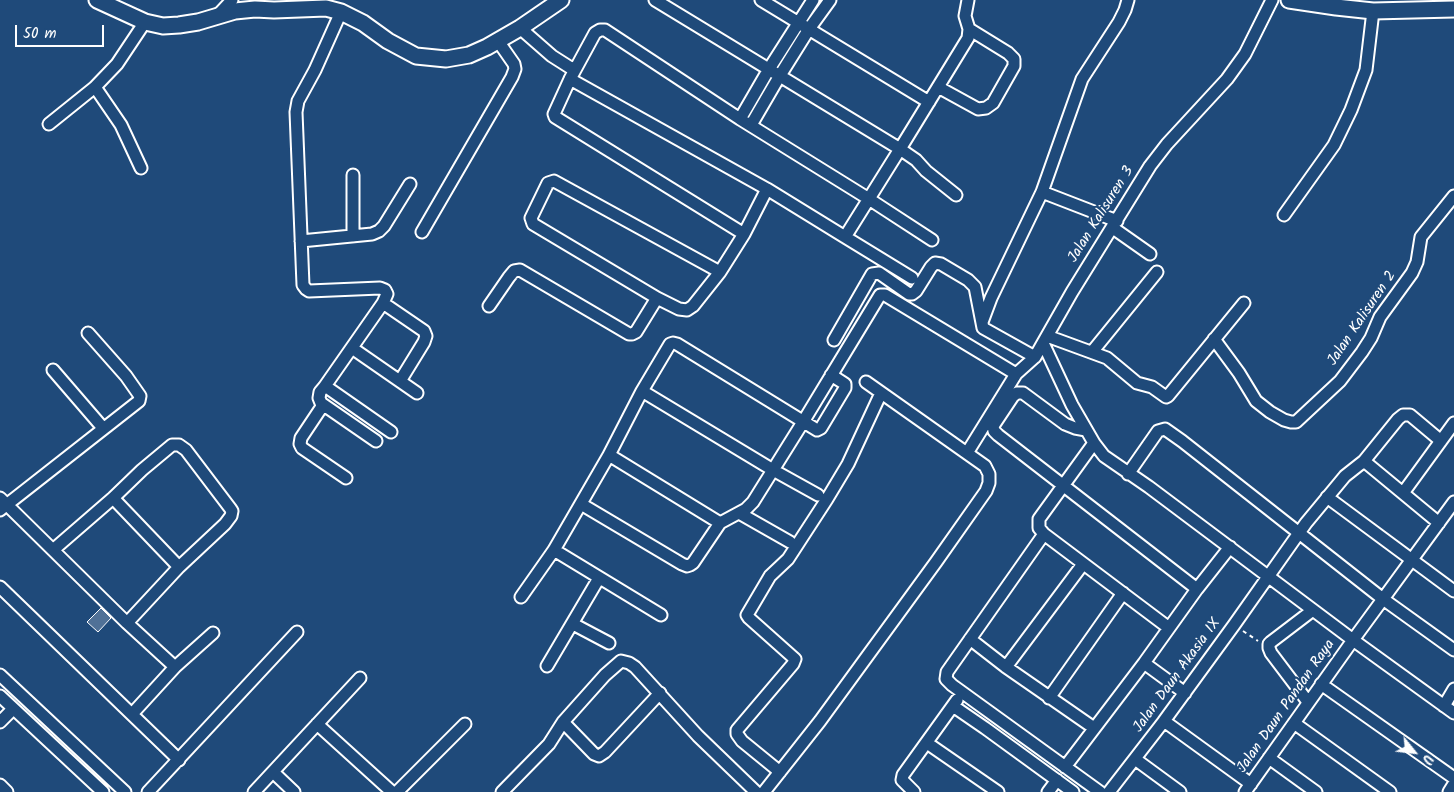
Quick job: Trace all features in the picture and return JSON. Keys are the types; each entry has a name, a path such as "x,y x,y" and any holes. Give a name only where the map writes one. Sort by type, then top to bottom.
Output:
{"main road":[{"path":"96,0 145,22 163,26 179,25 235,11 326,8 341,12 363,23 388,41 416,56 446,59 469,55 498,41 520,28 544,4 562,0"},
{"path":"1289,0 1334,4 1373,11 1454,9"}],"street":[{"path":"217,16 232,0"},
{"path":"655,0 900,149 916,160 926,171 956,195"},
{"path":"761,0 929,102"},
{"path":"740,119 813,0"},
{"path":"751,125 779,77 830,0"},
{"path":"845,237 968,38 970,29 965,16 968,0"},
{"path":"982,322 991,298 1042,192 1082,79 1126,10 1128,0"},
{"name":"Jalan Kalisuren 3","path":"967,454 1016,374 1036,357 1072,292 1150,166 1167,144 1232,73 1245,54 1272,0"},
{"path":"1284,215 1334,145 1351,110 1366,70 1373,11"},
{"path":"341,12 316,70 298,101 296,112 303,285 309,291 380,288 385,290 387,294 383,303 320,392 319,398 324,405 376,441"},
{"path":"49,124 95,87 117,64 145,22"},
{"path":"520,28 572,74 912,278"},
{"path":"938,87 978,109 986,108 993,103 1014,66 1014,59 970,29"},
{"path":"744,234 556,119 554,114 572,74 595,33 605,30 740,119 932,240"},
{"path":"422,232 512,77 515,69 514,64 498,41"},
{"path":"95,87 121,125 141,168"},
{"path":"353,174 353,236"},
{"path":"720,272 554,180 548,183 531,218 533,224 657,298 687,310 693,306 720,272 744,234 767,190"},
{"path":"301,241 372,234 379,231 410,184"},
{"path":"1042,192 1115,225 1150,254"},
{"name":"Jalan Kalisuren 2","path":"1214,339 1239,373 1256,401 1284,420 1296,422 1340,381 1362,352 1371,338 1380,317 1412,273 1417,262 1421,237 1454,196"},
{"path":"834,340 872,274 879,274 909,294 912,294 935,263 941,264 968,280 975,287 983,328 1036,357"},
{"path":"489,306 509,276 514,271 520,270 632,334 636,332 657,298"},
{"path":"1092,352 1158,272"},
{"path":"581,504 682,564 687,566 693,563 720,523 746,509 753,502 880,295 885,295 1016,374"},
{"path":"383,303 424,331 426,336 400,381"},
{"path":"1045,340 1092,352 1107,358 1137,383 1152,387 1166,397 1244,303"},
{"path":"88,333 126,376 140,396 139,400 2,504 175,667"},
{"path":"1045,340 1072,405 1094,443 1104,456 1149,487 1454,713"},
{"path":"521,597 554,550 670,344 677,344 818,430 820,430 835,406 845,386 832,375"},
{"path":"352,348 417,393"},
{"path":"53,370 103,428"},
{"path":"764,792 856,673 986,491 989,483 989,474 985,466 866,382"},
{"path":"325,386 391,432"},
{"path":"642,391 818,495"},
{"path":"780,772 742,741 737,734 737,730 793,664 795,659 747,615 770,576 788,559 844,471 882,392"},
{"path":"1086,430 1065,424 1023,393 1013,396 993,426 994,431 998,435 1197,589"},
{"path":"324,405 301,438 300,444 302,448 346,478"},
{"name":"Jalan Daun Akasia IX","path":"1109,792 1164,721 1299,533 1344,476 1364,461 1403,415 1410,415 1441,441"},
{"path":"1403,493 1454,423"},
{"path":"1128,474 1158,431 1165,430 1182,441 1383,599 1454,650"},
{"path":"1094,443 1039,519 1039,528 1044,534 1169,628"},
{"path":"52,550 172,445 186,450 232,511 231,516 127,623"},
{"path":"609,455 720,523"},
{"path":"1364,461 1439,523"},
{"path":"1327,497 1453,589"},
{"path":"113,498 179,568"},
{"name":"Jalan Daun Pandan Raya","path":"1248,788 1308,702 1454,502"},
{"path":"739,513 790,542"},
{"path":"1044,534 946,672 946,679 952,685 958,699 985,728 1073,792"},
{"path":"1065,767 1230,547"},
{"path":"554,550 661,614"},
{"path":"1006,667 1083,564"},
{"path":"546,666 599,578"},
{"path":"0,587 179,760"},
{"path":"1049,698 1123,593"},
{"path":"1308,702 1271,653 1269,644 1313,610"},
{"path":"572,624 609,643"},
{"path":"148,792 297,632"},
{"path":"132,714 175,667 213,633"},
{"path":"970,639 1049,698 1094,728"},
{"path":"502,792 549,744 563,722 605,675 621,661 628,662 635,667 698,736 756,792"},
{"path":"1144,663 1184,693"},
{"path":"0,675 125,792"},
{"path":"254,792 360,678"},
{"path":"1321,684 1454,778"},
{"path":"1444,706 1454,689"},
{"path":"563,722 594,754 599,756 660,693"},
{"path":"0,696 103,792"},
{"path":"914,792 902,780 903,775 958,699"},
{"path":"958,699 1065,767 1100,792"},
{"path":"0,722 13,709"},
{"path":"1164,721 1248,788"},
{"path":"1294,723 1390,792"},
{"path":"317,724 392,792"},
{"path":"397,792 465,724"},
{"path":"927,743 998,792"},
{"path":"1269,758 1312,791"},
{"path":"1135,760 1180,792"},
{"path":"273,772 294,792"},
{"path":"1048,792 1057,780"},
{"path":"1449,792 1454,784"},
{"path":"0,785 7,792"}],"path":[{"path":"1234,625 1269,648"}],"building":[{"path":"101,608 111,618 98,632 87,622"}]}
